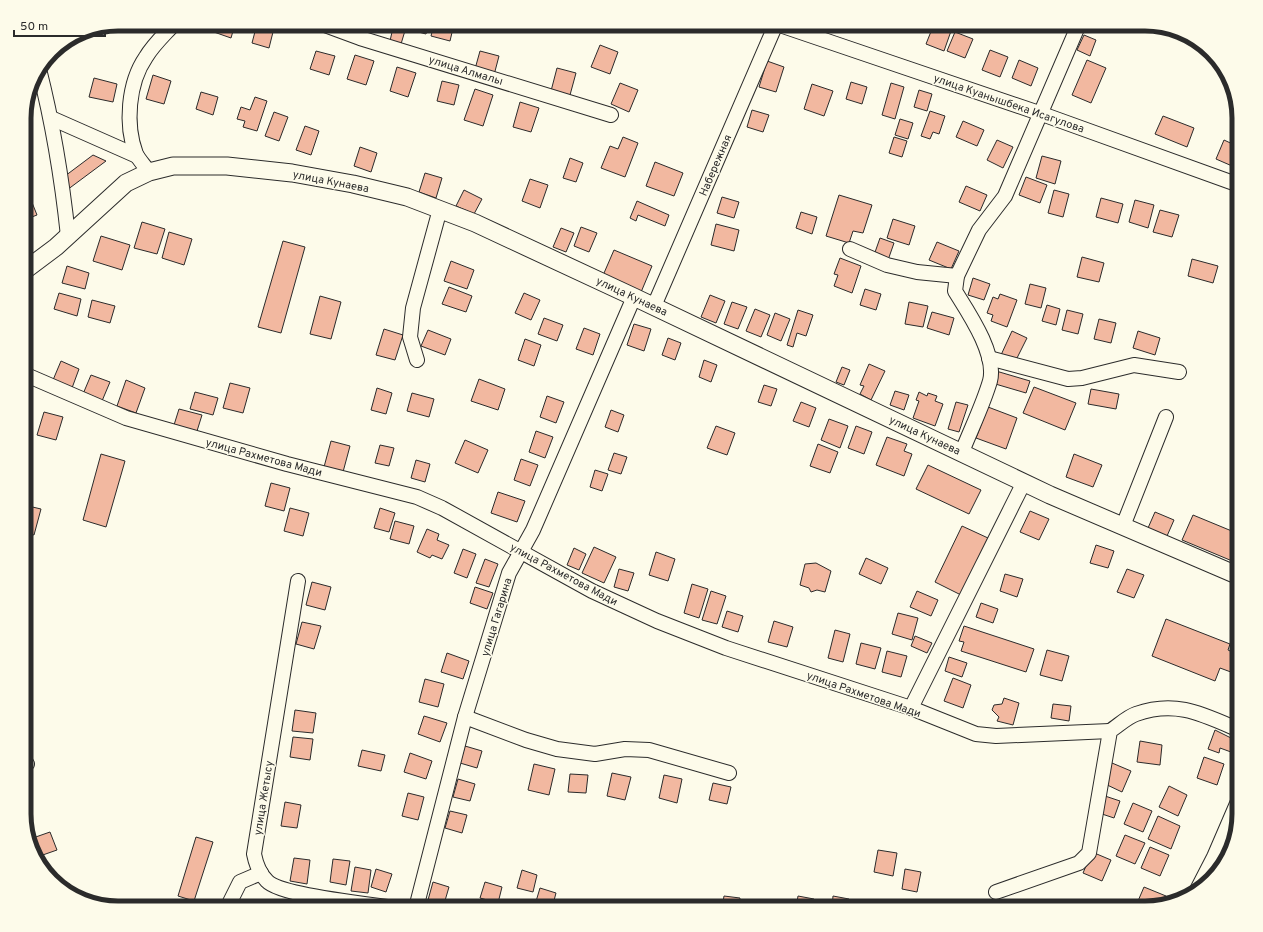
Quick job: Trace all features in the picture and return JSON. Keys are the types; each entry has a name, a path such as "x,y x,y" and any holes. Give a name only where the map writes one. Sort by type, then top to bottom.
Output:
{"main road":[{"name":"улица Кунаева","path":"31,265 68,236 126,183 149,172 173,166 227,166 292,173 354,184 407,197 475,223 634,296 1024,482 1232,573"}],"street":[{"path":"149,172 137,156 129,132 131,98 137,73 145,57 168,31"},
{"name":"улица Алмалы","path":"341,31 611,115"},
{"name":"Набережная","path":"654,306 773,31"},
{"name":"улица Куанышбека Исагулова","path":"797,31 1042,114 1232,182"},
{"path":"962,452 990,379 989,358 977,326 955,291 957,276 979,230 1005,196 1042,114 1076,31"},
{"path":"41,78 51,118 63,189 68,236"},
{"path":"51,118 137,156"},
{"path":"417,360 410,337 413,308 440,209"},
{"path":"850,249 887,265 917,272 957,276"},
{"name":"улица Гагарина","path":"418,901 465,717 509,573 533,530 634,296"},
{"path":"989,358 1068,378 1082,378 1134,365 1179,372"},
{"name":"улица Рахметова Мади","path":"31,377 126,418 287,464 417,497 442,508 592,591 657,621 726,648 911,708 976,734 996,736 1110,731"},
{"path":"1123,526 1166,417"},
{"path":"911,708 1024,482"},
{"name":"улица Жетысу","path":"298,581 254,854 256,866 268,882 286,892 347,901"},
{"path":"996,892 1079,863 1089,853 1110,731 1134,714 1170,707 1197,712 1232,727"},
{"path":"465,717 526,740 557,749 595,754 625,749 649,750 729,773"},
{"path":"1202,880 1232,816"},
{"path":"230,901 240,882 261,873"}],"building":[{"path":"211,31 233,31 231,38"},
{"path":"255,31 273,31 269,48 252,43"},
{"path":"388,31 405,31 401,44 390,41 392,32"},
{"path":"415,31 427,31 426,34"},
{"path":"432,31 452,31 450,41 431,36"},
{"path":"931,31 951,31 944,51 926,44"},
{"path":"955,32 973,39 965,58 947,51"},
{"path":"1084,35 1096,40 1090,56 1077,50"},
{"path":"600,45 618,52 610,74 591,67"},
{"path":"990,50 1008,57 1000,77 982,70"},
{"path":"316,51 335,56 329,75 310,69"},
{"path":"480,51 499,56 494,75 475,69"},
{"path":"355,55 374,61 366,85 347,79"},
{"path":"1019,60 1038,68 1031,86 1012,78"},
{"path":"1087,60 1106,68 1091,103 1072,95"},
{"path":"767,61 784,67 776,92 759,87"},
{"path":"397,67 416,73 408,97 390,91"},
{"path":"557,68 576,73 570,95 551,91"},
{"path":"153,75 171,81 164,104 146,99"},
{"path":"94,78 117,84 113,102 89,97"},
{"path":"442,81 459,85 454,105 437,101"},
{"path":"851,82 867,87 862,104 846,99"},
{"path":"620,83 638,90 629,112 611,104"},
{"path":"891,83 904,87 895,119 882,115"},
{"path":"812,84 833,91 824,116 804,109"},
{"path":"475,89 493,95 483,126 464,120"},
{"path":"919,90 932,94 927,111 914,107"},
{"path":"201,92 218,97 213,115 196,109"},
{"path":"255,97 267,101 257,131 243,127 245,121 237,119 241,107 250,110"},
{"path":"520,102 539,108 531,132 513,127"},
{"path":"752,110 769,115 763,132 747,127"},
{"path":"930,111 945,116 939,134 933,132 930,139 921,136"},
{"path":"274,112 288,117 279,141 265,136"},
{"path":"1163,116 1194,128 1187,147 1155,134"},
{"path":"900,119 913,123 908,139 895,135"},
{"path":"963,121 984,130 977,146 956,137"},
{"path":"305,126 319,131 311,155 296,150"},
{"path":"623,137 638,143 625,177 601,168 610,146 618,149"},
{"path":"894,137 907,141 902,157 889,153"},
{"path":"997,140 1013,147 1003,168 987,160"},
{"path":"1224,140 1232,144 1232,166 1216,159"},
{"path":"360,147 377,153 371,172 354,166"},
{"path":"93,155 106,161 67,190 65,176"},
{"path":"1042,156 1061,161 1055,184 1036,178"},
{"path":"570,158 583,163 576,182 563,178"},
{"path":"655,162 683,173 674,196 646,186"},
{"path":"425,173 442,178 436,198 419,192"},
{"path":"1026,177 1047,185 1040,203 1019,195"},
{"path":"530,179 548,185 540,208 522,201"},
{"path":"966,186 987,195 980,211 959,202"},
{"path":"464,190 482,199 474,214 456,206"},
{"path":"1054,190 1069,194 1063,217 1048,213"},
{"path":"839,195 872,205 863,233 853,231 849,243 826,236"},
{"path":"722,197 739,202 734,218 717,213"},
{"path":"1101,198 1123,204 1118,223 1096,217"},
{"path":"31,200 37,215 31,217"},
{"path":"1135,200 1154,205 1148,228 1129,222"},
{"path":"637,201 669,215 665,226 638,215 636,221 630,218"},
{"path":"1160,210 1179,215 1172,237 1153,232"},
{"path":"801,212 817,217 812,234 796,228"},
{"path":"893,219 915,226 909,245 887,238"},
{"path":"142,222 165,229 157,254 134,248"},
{"path":"716,224 739,230 734,251 711,245"},
{"path":"581,227 597,233 589,252 574,246"},
{"path":"561,228 574,233 566,252 553,247"},
{"path":"169,232 192,239 184,265 162,258"},
{"path":"101,236 130,245 122,270 93,261"},
{"path":"880,238 894,243 887,263 873,258"},
{"path":"283,241 305,247 281,333 258,327"},
{"path":"937,242 959,251 951,269 929,260"},
{"path":"614,250 652,266 639,297 601,280"},
{"path":"1082,257 1104,263 1099,282 1077,277"},
{"path":"840,258 861,266 852,293 834,286 838,275 834,274"},
{"path":"1192,259 1218,266 1213,283 1188,276"},
{"path":"451,261 474,270 467,289 444,281"},
{"path":"67,266 89,273 85,289 62,283"},
{"path":"973,278 990,284 984,300 968,295"},
{"path":"1030,284 1046,288 1041,308 1025,304"},
{"path":"449,287 472,296 466,312 442,304"},
{"path":"865,289 881,294 876,310 860,305"},
{"path":"59,293 81,299 77,316 54,309"},
{"path":"524,293 540,300 531,320 515,313"},
{"path":"1000,294 1017,300 1007,327 991,321 993,315 987,313 993,297 998,299"},
{"path":"710,295 725,301 716,323 701,317"},
{"path":"320,296 341,302 331,339 310,334"},
{"path":"92,300 115,306 110,323 88,317"},
{"path":"732,302 747,307 738,329 724,324"},
{"path":"909,302 928,306 923,327 905,324"},
{"path":"1047,305 1060,309 1056,325 1042,321"},
{"path":"755,309 770,315 761,337 746,331"},
{"path":"798,310 813,315 806,336 797,333 793,347 787,345"},
{"path":"1067,310 1083,314 1078,334 1062,330"},
{"path":"932,312 954,318 949,335 927,328"},
{"path":"775,313 790,319 781,341 767,335"},
{"path":"544,318 563,325 557,341 538,334"},
{"path":"1099,319 1116,323 1111,343 1094,339"},
{"path":"634,324 651,329 644,351 627,345"},
{"path":"584,328 600,334 593,355 576,349"},
{"path":"384,329 403,335 395,360 376,355"},
{"path":"428,330 451,339 445,355 421,346"},
{"path":"1012,331 1027,338 1015,362 1001,355"},
{"path":"1138,331 1160,338 1155,355 1133,348"},
{"path":"668,338 681,343 675,360 662,355"},
{"path":"525,339 541,345 534,366 518,360"},
{"path":"704,360 717,365 711,382 699,377"},
{"path":"61,361 79,369 72,388 53,380"},
{"path":"869,364 885,371 871,400 860,394 864,386 860,385"},
{"path":"842,367 850,370 844,385 836,382"},
{"path":"996,371 1030,381 1026,393 992,383"},
{"path":"91,375 110,382 102,401 83,394"},
{"path":"479,379 505,389 498,410 471,401"},
{"path":"126,380 145,388 136,413 117,406"},
{"path":"230,383 250,388 243,413 223,408"},
{"path":"764,385 777,389 771,406 758,402"},
{"path":"1034,387 1076,403 1065,430 1023,413"},
{"path":"377,388 392,393 386,414 371,410"},
{"path":"1091,389 1119,394 1116,409 1088,404"},
{"path":"895,391 909,395 904,410 890,405"},
{"path":"195,392 218,398 213,415 190,409"},
{"path":"919,392 927,396 928,393 937,396 935,401 943,404 935,426 913,418 919,401 916,400"},
{"path":"412,393 434,399 429,417 407,411"},
{"path":"547,396 564,402 556,423 540,417"},
{"path":"801,402 816,408 809,427 793,421"},
{"path":"956,402 968,405 959,432 948,429"},
{"path":"988,407 1017,418 1006,449 976,438"},
{"path":"179,409 202,415 197,431 174,425"},
{"path":"611,410 624,415 618,432 605,427"},
{"path":"44,412 63,417 56,440 37,435"},
{"path":"829,419 848,426 840,448 821,440"},
{"path":"716,426 735,433 727,455 707,448"},
{"path":"856,426 872,432 864,454 848,448"},
{"path":"536,431 553,437 545,458 529,452"},
{"path":"887,437 907,444 904,451 912,454 904,476 876,465"},
{"path":"465,440 488,450 478,473 455,463"},
{"path":"331,441 350,446 343,472 324,467"},
{"path":"818,444 838,452 830,473 810,466"},
{"path":"380,445 394,448 389,466 375,463"},
{"path":"614,453 627,457 621,474 608,470"},
{"path":"101,454 125,461 106,527 83,520"},
{"path":"1074,454 1102,465 1093,487 1066,477"},
{"path":"521,459 538,465 530,486 514,480"},
{"path":"416,460 430,464 425,482 411,478"},
{"path":"928,465 981,490 969,514 916,489"},
{"path":"595,470 608,474 602,491 590,487"},
{"path":"271,483 290,488 284,511 265,506"},
{"path":"498,492 525,501 517,522 491,513"},
{"path":"31,507 41,509 34,535 31,534"},
{"path":"290,508 309,513 303,536 284,531"},
{"path":"380,508 395,513 389,532 374,528"},
{"path":"1030,511 1049,519 1039,540 1020,532"},
{"path":"1155,512 1174,520 1167,536 1148,528"},
{"path":"1193,515 1232,531 1232,561 1182,540"},
{"path":"395,521 414,526 409,544 390,539"},
{"path":"962,526 988,538 961,595 935,582"},
{"path":"427,529 439,534 437,540 449,545 442,559 432,555 430,558 417,552"},
{"path":"1096,545 1114,551 1108,568 1090,563"},
{"path":"594,547 616,557 604,583 582,573"},
{"path":"574,548 586,554 579,570 567,565"},
{"path":"463,549 476,554 467,578 454,573"},
{"path":"656,552 675,559 668,581 649,575"},
{"path":"866,558 888,568 881,584 859,574"},
{"path":"485,559 498,564 489,587 476,583"},
{"path":"816,563 831,571 825,592 817,590 811,592 809,588 800,585 805,564"},
{"path":"619,569 634,573 628,591 614,587"},
{"path":"1127,569 1144,575 1134,598 1117,592"},
{"path":"1005,574 1023,579 1017,597 1000,591"},
{"path":"312,582 331,587 325,610 306,605"},
{"path":"692,584 708,589 699,618 684,613"},
{"path":"475,587 493,593 487,609 470,603"},
{"path":"711,591 726,596 717,624 702,620"},
{"path":"917,591 938,600 931,616 910,607"},
{"path":"981,603 998,609 993,623 976,617"},
{"path":"727,611 743,616 738,632 722,627"},
{"path":"898,613 918,618 912,640 892,634"},
{"path":"1166,619 1230,644 1228,650 1232,652 1232,672 1220,668 1215,681 1152,656"},
{"path":"774,621 793,627 787,647 768,642"},
{"path":"302,622 321,626 314,649 296,644"},
{"path":"964,626 1034,649 1026,672 961,651 964,642 959,641"},
{"path":"835,630 850,634 843,662 828,658"},
{"path":"915,636 932,643 927,653 911,646"},
{"path":"861,643 881,648 875,669 856,664"},
{"path":"1047,650 1069,656 1062,681 1040,675"},
{"path":"887,651 907,656 901,677 882,672"},
{"path":"447,653 469,661 463,679 441,672"},
{"path":"949,657 967,663 962,677 945,671"},
{"path":"953,678 971,685 963,708 944,701"},
{"path":"425,679 444,684 438,707 419,702"},
{"path":"1004,698 1019,703 1013,725 997,721 999,717 992,710 994,705 1002,704"},
{"path":"1053,704 1071,706 1069,721 1051,718"},
{"path":"295,710 316,713 313,733 292,731"},
{"path":"424,716 447,723 440,742 418,734"},
{"path":"1215,730 1232,738 1231,752 1220,748 1219,753 1208,749"},
{"path":"293,737 313,739 310,760 290,757"},
{"path":"1140,741 1162,745 1160,765 1137,762"},
{"path":"465,746 482,751 477,768 460,763"},
{"path":"362,750 385,755 381,771 358,766"},
{"path":"410,753 432,761 426,779 404,772"},
{"path":"1204,757 1224,764 1217,785 1197,778"},
{"path":"1112,763 1131,771 1122,792 1103,783"},
{"path":"534,764 555,769 549,795 528,790"},
{"path":"612,773 631,777 625,800 607,796"},
{"path":"570,774 588,775 586,793 568,792"},
{"path":"664,775 682,779 677,803 659,798"},
{"path":"458,779 475,784 470,801 453,797"},
{"path":"713,783 731,787 727,804 709,800"},
{"path":"1169,786 1187,795 1178,816 1159,807"},
{"path":"408,793 424,797 418,820 402,816"},
{"path":"1105,796 1120,801 1114,818 1099,813"},
{"path":"285,802 301,805 297,828 281,826"},
{"path":"1133,803 1152,811 1143,832 1124,824"},
{"path":"450,811 467,815 462,833 445,828"},
{"path":"1158,816 1180,826 1171,849 1148,839"},
{"path":"50,832 57,850 42,855 34,838"},
{"path":"1125,835 1145,843 1135,864 1116,856"},
{"path":"196,837 213,842 194,901 178,896"},
{"path":"1150,847 1169,855 1160,876 1141,868"},
{"path":"878,850 897,853 893,876 874,872"},
{"path":"1092,852 1111,860 1102,881 1083,873"},
{"path":"294,858 310,860 307,884 290,881"},
{"path":"333,859 350,861 346,885 330,882"},
{"path":"355,867 371,870 368,893 351,891"},
{"path":"376,869 392,874 386,892 371,887"},
{"path":"905,869 921,872 917,892 902,889"},
{"path":"522,870 537,875 533,892 517,888"},
{"path":"433,882 449,887 445,901 428,900"},
{"path":"485,882 502,887 498,901 491,901 480,898"},
{"path":"1144,887 1166,896 1165,899 1138,901"},
{"path":"540,888 556,893 554,901 536,901"},
{"path":"724,896 740,898 740,901 723,901"},
{"path":"798,896 814,899 814,901 797,901"},
{"path":"833,896 849,899 849,901 833,901"}]}
